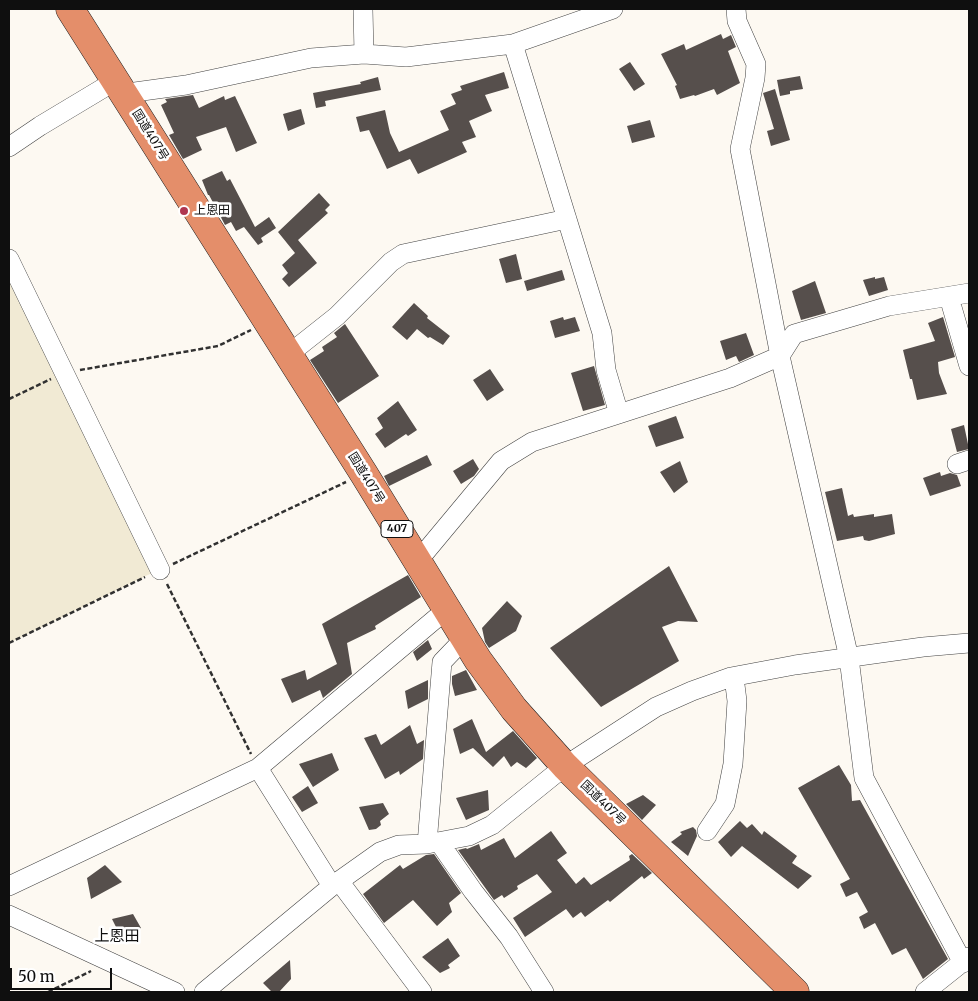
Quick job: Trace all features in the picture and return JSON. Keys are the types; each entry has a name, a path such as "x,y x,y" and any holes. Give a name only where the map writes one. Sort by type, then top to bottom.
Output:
{"highway":[{"name":"国道407号","path":"70,9 289,354 478,660 514,708 565,766 786,989"}],"street":[{"path":"363,9 364,54"},
{"path":"9,147 48,121 120,89 135,92 186,85 311,58 364,54 406,56 513,44 613,9"},
{"path":"736,9 737,21 756,64 755,78 740,150 780,356 849,658 864,778 966,960 925,992"},
{"path":"513,44 602,333 606,370 619,414"},
{"path":"289,354 337,316 391,262 403,254 567,219"},
{"path":"9,259 160,570"},
{"path":"417,562 501,461 532,442 730,378 780,356 794,334 888,306 969,293"},
{"path":"949,297 969,366"},
{"path":"9,886 258,768 446,610"},
{"path":"465,638 442,662 433,843 509,936 544,992"},
{"path":"204,992 336,884 380,852 400,846 433,843 469,836 492,825 565,766 656,706 692,690 734,677 923,647 969,643"},
{"path":"708,832 725,804 734,764 736,702 734,677"},
{"path":"258,768 336,884 422,992"},
{"path":"9,915 175,992"}],"path":[{"path":"9,399 64,372 218,346 268,321"},
{"path":"9,642 364,474"},
{"path":"160,570 258,768"},
{"path":"48,992 110,962"}],"shaded area":[{"path":"9,274 154,572 9,643"}],"building":[{"path":"721,34 723,39 731,35 736,47 728,51 740,83 717,95 714,89 680,99 675,86 677,85 661,54 684,44 686,50"},
{"path":"630,62 645,84 634,91 619,69"},
{"path":"504,72 509,88 485,95 492,111 469,121 476,137 462,142 467,152 418,174 410,159 387,169 369,130 360,132 356,117 385,110 390,133 399,152 449,130 440,111 456,104 451,94 462,90 460,86"},
{"path":"800,76 803,89 790,91 790,94 780,96 777,80"},
{"path":"378,77 381,90 325,101 326,106 316,108 313,93 361,84 360,82"},
{"path":"775,89 790,140 771,146 767,131 774,129 763,93"},
{"path":"193,95 199,108 224,96 225,100 235,96 257,143 236,152 226,127 196,137 202,150 183,159 169,135 174,133 161,105 167,102 165,99"},
{"path":"301,109 305,124 288,131 283,114"},
{"path":"650,120 655,137 632,143 627,126"},
{"path":"222,171 227,181 230,179 255,227 269,217 276,228 261,238 263,242 258,245 244,227 236,231 231,222 225,225 208,195 202,180"},
{"path":"319,193 330,205 325,210 328,213 298,240 317,263 289,287 282,279 288,273 282,265 295,253 278,232"},
{"path":"516,254 522,279 506,283 499,259"},
{"path":"562,270 565,280 527,291 524,281"},
{"path":"875,277 875,279 884,277 888,290 869,296 863,280"},
{"path":"815,281 826,313 801,320 792,291"},
{"path":"414,303 428,316 427,318 450,336 443,345 430,337 428,338 417,329 407,340 392,327"},
{"path":"563,317 564,320 575,317 580,331 555,338 550,321"},
{"path":"943,317 955,357 938,362 939,373 947,394 917,400 903,350 935,341 928,323"},
{"path":"345,324 379,376 338,403 310,360 324,351 322,347 337,337 334,333"},
{"path":"746,333 754,355 739,362 736,356 726,360 720,341"},
{"path":"594,366 605,405 583,411 571,373"},
{"path":"490,369 504,390 487,401 473,380"},
{"path":"398,401 417,430 408,436 406,434 385,448 375,434 383,428 377,418"},
{"path":"676,416 684,438 656,447 648,426"},
{"path":"964,425 969,449 957,452 951,429"},
{"path":"427,455 432,465 389,486 384,476"},
{"path":"473,459 479,469 474,476 461,484 453,471"},
{"path":"680,461 688,482 674,493 660,472"},
{"path":"940,472 941,476 950,473 957,475 961,486 930,496 923,478"},
{"path":"842,488 848,516 853,514 854,517 874,514 874,517 892,514 895,534 869,541 864,540 863,536 837,541 825,492"},
{"path":"669,566 698,622 678,621 662,627 679,661 601,707 550,648"},
{"path":"408,575 421,597 375,626 376,629 347,643 352,674 323,698 320,690 292,703 281,679 305,670 307,680 337,664 322,624"},
{"path":"507,601 522,616 516,631 489,648 485,642 482,628"},
{"path":"428,640 432,649 417,661 413,652"},
{"path":"466,670 477,690 455,696 452,676"},
{"path":"428,680 428,699 408,709 405,691"},
{"path":"472,719 486,752 513,731 537,758 526,768 517,762 511,767 504,756 493,767 473,748 460,754 453,729"},
{"path":"410,725 417,744 424,740 423,759 400,775 399,771 385,779 364,738 376,734 381,745"},
{"path":"332,753 339,770 313,787 299,764"},
{"path":"839,765 851,785 852,801 860,800 948,959 923,979 906,948 892,955 875,923 864,929 859,917 868,912 857,892 846,897 840,884 850,879 798,788"},
{"path":"308,786 318,803 302,812 292,797"},
{"path":"488,790 489,810 466,820 456,798"},
{"path":"643,795 656,805 642,820 626,804"},
{"path":"383,803 389,814 380,821 381,825 376,829 369,830 359,807"},
{"path":"740,821 747,828 752,824 762,835 764,831 797,856 792,863 812,876 798,889 742,846 731,857 718,842"},
{"path":"693,827 696,830 697,836 688,856 671,842 682,834 680,832"},
{"path":"551,831 567,853 557,860 576,884 584,877 591,885 630,860 629,856 632,854 652,873 644,879 642,876 610,902 608,900 585,917 581,912 573,918 566,909 525,937 513,918 552,892 537,874 517,886 518,889 504,898 502,895 494,900 458,850 467,849 479,844 481,850 504,838 515,858"},
{"path":"434,854 461,893 449,903 452,912 437,926 413,900 384,923 363,894 400,865 403,869 426,855"},
{"path":"105,865 122,882 91,899 87,878"},
{"path":"133,914 141,928 122,939 112,919"},
{"path":"448,938 460,956 448,965 450,968 440,973 422,957"},
{"path":"290,960 291,979 279,992 272,992 263,983"}],"place":[{"name":"上恩田","path":"184,211"}],"district":[{"name":"上恩田","path":"117,937"}]}
